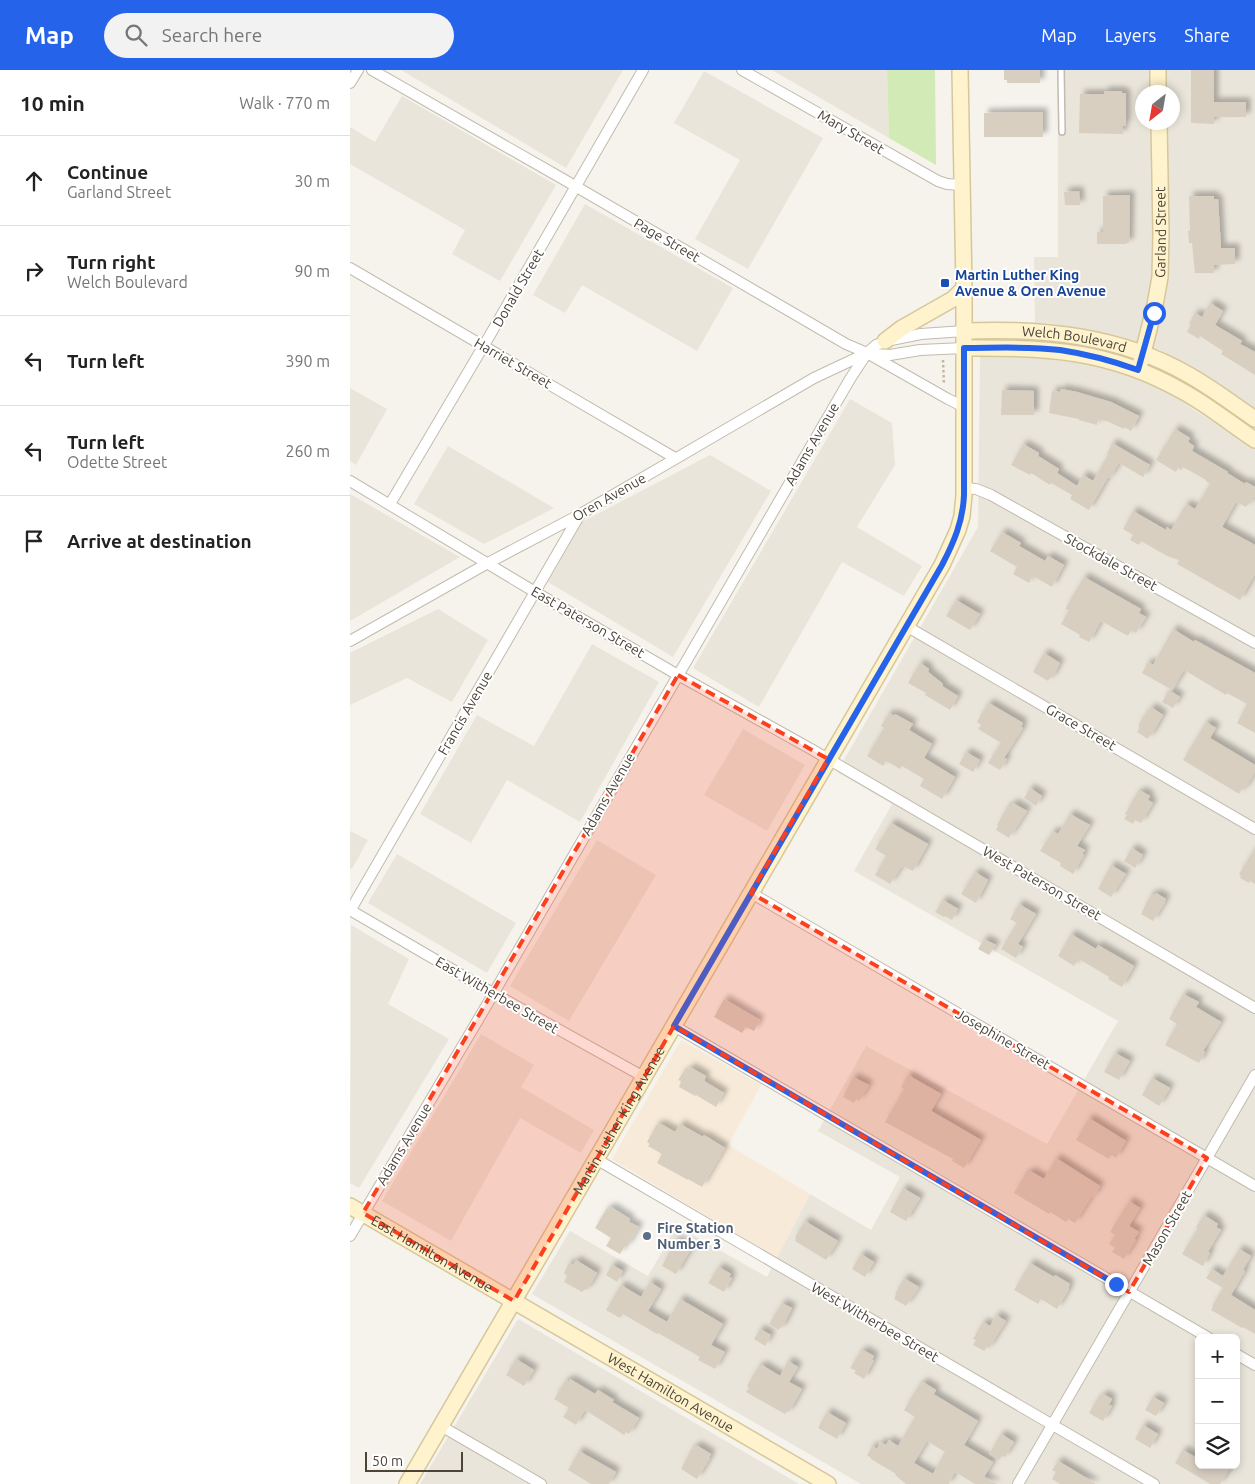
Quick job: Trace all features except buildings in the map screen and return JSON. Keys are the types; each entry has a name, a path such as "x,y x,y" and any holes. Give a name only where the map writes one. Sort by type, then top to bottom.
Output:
{"street":[{"path":"350,83 358,70"},
{"name":"Page Street","path":"372,70 576,186 846,344 867,353 948,399 958,404 964,404"},
{"name":"Donald Street","path":"390,504 484,346 643,70"},
{"name":"Mary Street","path":"742,70 938,181 962,186"},
{"name":"Martin Luther King Avenue","path":"407,1484 942,565 955,538 962,516 964,488 964,288 960,70"},
{"path":"1158,70 1158,85"},
{"name":"Garland Street","path":"1138,370 1156,304 1160,276 1159,130"},
{"name":"Harriet Street","path":"350,268 675,458"},
{"path":"885,341 902,328 953,299 964,288"},
{"name":"Welch Boulevard","path":"964,331 1006,330 1058,333 1108,342 1143,353 1189,375 1255,419"},
{"name":"Oren Avenue","path":"350,641 579,515 814,378 867,353 876,345 885,341 921,334 964,331"},
{"name":"Welch Boulevard","path":"964,348 1059,350 1088,355 1138,370 1183,391 1255,440"},
{"name":"Oren Avenue","path":"867,353 890,355 920,350 964,348"},
{"name":"Adams Avenue","path":"350,1236 356,1210 493,993 847,384 867,353"},
{"name":"East Paterson Street","path":"350,481 535,592 828,759"},
{"name":"Stockdale Street","path":"964,488 976,489 991,495 1255,643"},
{"name":"Francis Avenue","path":"350,910 579,515"},
{"name":"Grace Street","path":"906,626 1255,829"},
{"name":"West Paterson Street","path":"828,759 1255,1008"},
{"name":"Josephine Street","path":"751,893 1255,1186"},
{"name":"East Witherbee Street","path":"350,910 493,993 644,1077"},
{"path":"674,1026 1202,1334"},
{"name":"Mason Street","path":"1018,1484 1255,1075"},
{"name":"West Witherbee Street","path":"596,1159 1154,1484"},
{"name":"East Hamilton Avenue","path":"356,1210 514,1301"},
{"name":"West Hamilton Avenue","path":"514,1301 828,1484"},
{"path":"1240,1356 1255,1365"},
{"path":"441,1426 541,1484"}],"lane":[{"path":"1061,70 1062,132"}],"path":[{"path":"943,354 944,389"},
{"path":"943,362 950,362"}],"highlighted area":[{"path":"678,675 828,759 751,893 1207,1158 1129,1292 674,1026 514,1301 363,1213"}],"shaded area":[{"path":"401,70 623,70 566,168"},
{"path":"772,70 887,70 889,138"},
{"path":"1058,70 1255,70 1255,409 1205,375 1160,350 1112,335 1047,323 1035,325 1034,257 1058,257"},
{"path":"704,71 823,138 748,269 695,239 740,160 674,123"},
{"path":"402,96 556,185 500,281 452,254 465,230 350,164 350,127 375,142"},
{"path":"585,204 733,288 697,351 582,285 565,313 533,295"},
{"path":"1038,355 1116,369 1161,386 1194,410 1255,448 1255,1484 861,1484 532,1294 570,1231 648,1276 677,1226 767,1277 810,1194 871,1230 900,1177 818,1131 866,1046 1047,1144 1118,1021 854,871 892,804 837,772 978,527 980,357"},
{"path":"350,388 387,409 356,465 350,461"},
{"path":"850,399 892,423 895,465 857,527 922,566 904,596 842,562 759,707 693,668"},
{"path":"448,446 554,508 484,544 414,504"},
{"path":"710,455 771,491 673,657 548,582 582,522"},
{"path":"350,494 460,557 350,621"},
{"path":"438,609 488,640 452,702 407,678 350,705 350,653"},
{"path":"592,644 659,682 580,822 507,780 471,843 420,814 477,715 534,746"},
{"path":"743,729 805,765 767,831 704,795"},
{"path":"350,831 368,840 352,869 350,868"},
{"path":"597,840 656,875 569,1021 510,986"},
{"path":"397,854 516,923 487,973 368,903"},
{"path":"351,925 409,959 388,1004 449,1039 359,1188 350,1183"},
{"path":"481,1034 534,1065 521,1087 594,1130 581,1153 520,1118 451,1241 382,1201"},
{"path":"681,1040 761,1085 728,1145 810,1194 777,1258 612,1159"},
{"path":"518,1319 799,1484 420,1484"}],"green space":[{"path":"887,70 935,70 936,165 889,138"}],"place":[{"name":"Martin Luther King Avenue & Oren Avenue","path":"945,283"},
{"name":"Fire Station Number 3","path":"647,1236"}],"route":[{"path":"1116,1284 674,1026 942,565 955,538 962,516 964,495 964,348 1059,350 1088,355 1138,370 1154,313"}]}
